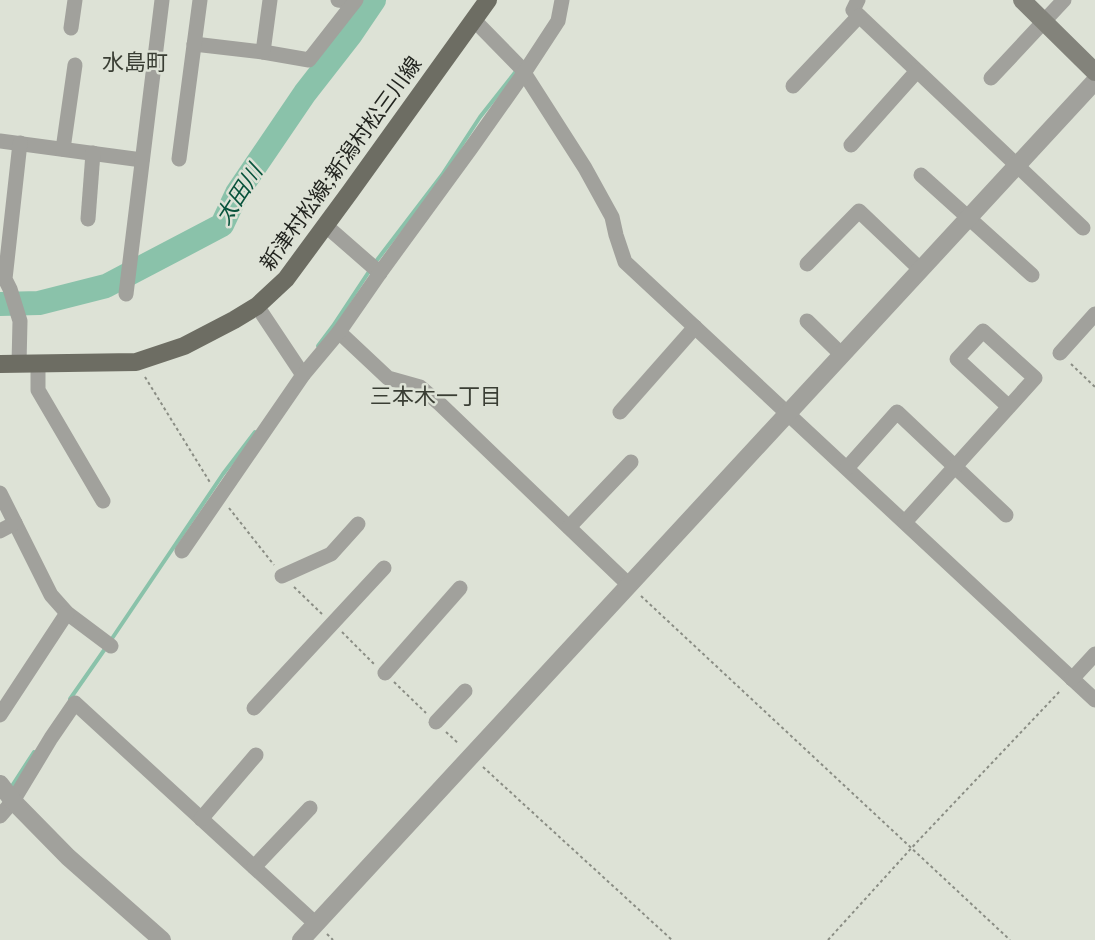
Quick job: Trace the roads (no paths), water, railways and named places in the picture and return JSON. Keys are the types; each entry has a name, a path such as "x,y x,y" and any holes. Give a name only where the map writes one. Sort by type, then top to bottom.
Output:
{"main road":[{"path":"1022,0 1095,72"},
{"name":"新津村松線;新潟村松三川線","path":"0,364 136,362 184,346 257,306 286,279 422,90 478,7"}],"street":[{"path":"71,28 75,0"},
{"path":"126,294 162,0"},
{"path":"179,159 200,0"},
{"path":"263,52 270,0"},
{"path":"338,0 355,1"},
{"path":"182,551 303,375 339,332 524,72 558,21 562,0"},
{"path":"858,0 853,10 1083,228"},
{"path":"991,78 1064,0"},
{"path":"194,44 309,60 355,1"},
{"path":"478,7 524,72 585,168 612,217 625,262 1095,700"},
{"path":"793,86 859,16"},
{"path":"63,149 75,65"},
{"path":"851,145 917,71"},
{"path":"302,940 1095,81"},
{"path":"0,141 142,160"},
{"path":"19,364 20,321 5,279 4,254 7,198 20,143"},
{"path":"88,219 93,153"},
{"path":"921,176 1032,275"},
{"path":"807,264 859,212 921,270"},
{"path":"325,225 380,273"},
{"path":"257,306 303,375"},
{"path":"1060,353 1095,314"},
{"path":"807,321 842,355"},
{"path":"620,412 696,327"},
{"path":"904,522 1009,407 1035,378 983,331 957,359 1009,407"},
{"path":"339,332 388,378 420,387 434,398 629,585"},
{"path":"38,363 38,390 103,501"},
{"path":"847,468 897,412 1006,515"},
{"path":"569,527 631,462"},
{"path":"0,493 51,595 67,613 111,646"},
{"path":"0,531 15,523"},
{"path":"282,576 331,554 358,524"},
{"path":"254,708 384,568"},
{"path":"385,674 460,588"},
{"path":"0,715 67,613"},
{"path":"1071,679 1095,654"},
{"path":"436,722 465,691"},
{"path":"0,816 13,801 75,703 316,924"},
{"path":"201,819 256,755"},
{"path":"0,784 13,801 68,857 162,940"},
{"path":"254,867 310,808"}],"waterway":[{"name":"太田川","path":"0,304 39,303 106,286 222,225 237,193 305,93 374,0"},
{"path":"374,264 442,175 480,117 517,70"},
{"path":"318,346 370,270"},
{"path":"111,640 223,474 255,432"},
{"path":"70,699 107,646"},
{"path":"10,789 34,752"}],"district":[{"name":"水島町","path":"135,61"},
{"name":"三本木一丁目","path":"436,395"}]}
